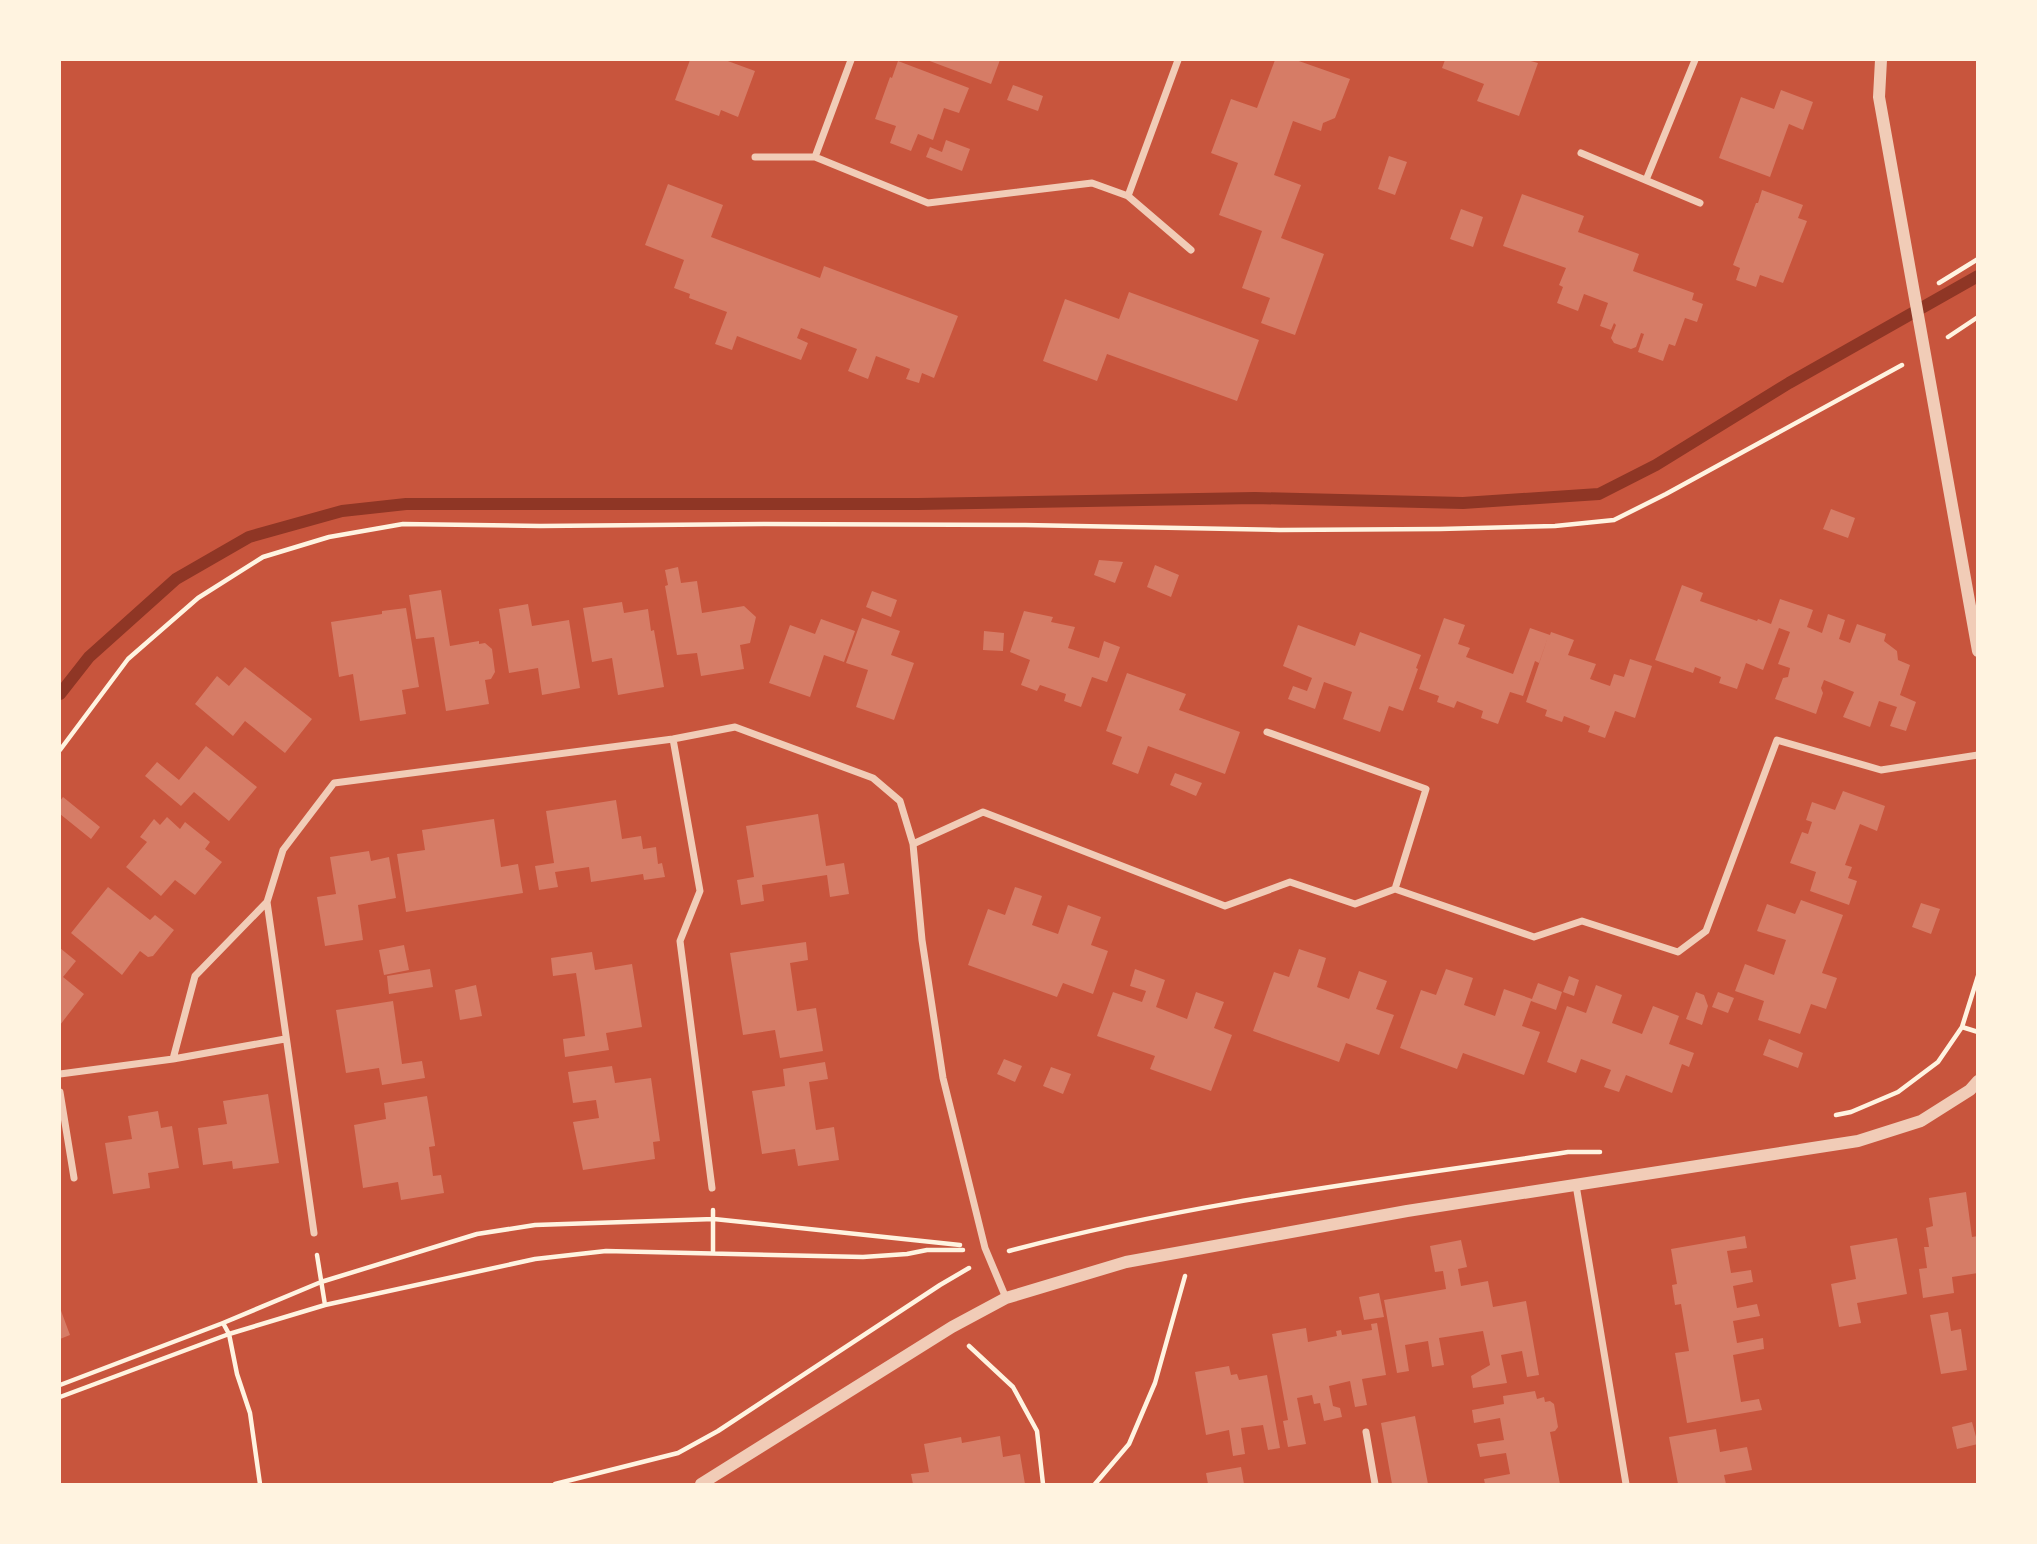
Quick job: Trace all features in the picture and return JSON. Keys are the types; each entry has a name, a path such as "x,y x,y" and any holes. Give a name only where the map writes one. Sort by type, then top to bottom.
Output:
{"street":[{"path":"815,157 851,60"},
{"path":"1128,195 1178,60"},
{"path":"1646,180 1695,60"},
{"path":"1881,60 1879,97 1978,651"},
{"path":"1581,153 1700,203"},
{"path":"755,157 815,157 928,203 1092,183 1128,195 1191,250"},
{"path":"314,1234 267,902 283,850 334,783 673,739 735,727 873,778 900,801 913,844 922,940 943,1078 985,1248 1006,1298"},
{"path":"1267,732 1426,789 1395,890"},
{"path":"673,739 700,891 680,942 712,1188"},
{"path":"913,844 983,812 1226,906 1290,882 1355,904 1395,890 1534,937 1582,921 1678,952 1706,931 1777,740 1881,770 1978,755"},
{"path":"173,1059 195,976 267,902"},
{"path":"60,1074 173,1059 285,1039"},
{"path":"701,1485 952,1327 1006,1298 1126,1262 1406,1211 1858,1141 1921,1121 1970,1090 1978,1081"},
{"path":"60,1092 74,1178"},
{"path":"1576,1185 1626,1485"},
{"path":"1366,1432 1375,1485"}],"path":[{"path":"1915,298 1978,259"},
{"path":"60,750 128,659 198,598 264,557 329,537 403,524 1026,525 1294,530 1530,527 1614,520 1925,352 1978,317"},
{"path":"1825,1117 1851,1112 1898,1092 1938,1062 1962,1027 1978,976"},
{"path":"1962,1027 1978,1032"},
{"path":"555,1485 678,1453 718,1432 940,1285 989,1256 1077,1233 1252,1200 1568,1152 1604,1152"},
{"path":"712,1188 713,1253"},
{"path":"60,1385 223,1323 321,1282 477,1234 536,1224 714,1219 985,1248"},
{"path":"314,1234 325,1305"},
{"path":"60,1397 229,1334 325,1305 535,1259 606,1251 863,1257 927,1250 985,1248"},
{"path":"1096,1485 1129,1444 1155,1383 1192,1250"},
{"path":"223,1323 229,1334 237,1374 250,1413 258,1484"},
{"path":"952,1327 1013,1387 1037,1431 1043,1485"}],"building":[{"path":"690,60 725,60 755,71 738,117 721,110 719,116 675,100"},
{"path":"927,60 1000,60 991,84"},
{"path":"1275,60 1296,60 1350,79 1335,118 1323,123 1321,131 1293,121 1274,175 1301,185 1281,238 1324,254 1295,335 1261,323 1270,298 1242,288 1262,231 1219,215 1238,163 1211,153 1231,99 1257,108"},
{"path":"1445,60 1527,60 1538,63 1519,116 1477,101 1484,84 1442,68"},
{"path":"898,61 969,88 959,113 944,108 933,140 918,134 911,151 890,143 896,126 875,119"},
{"path":"1013,85 1043,96 1038,111 1007,100"},
{"path":"1781,90 1813,102 1803,130 1789,124 1770,177 1719,158 1741,97 1774,109"},
{"path":"946,140 970,149 962,171 926,157 930,147 942,152"},
{"path":"1389,156 1407,162 1395,195 1378,189"},
{"path":"668,184 723,205 711,237 820,278 824,266 958,316 934,378 922,373 919,383 906,379 910,369 876,356 868,379 848,371 857,349 801,328 797,338 808,343 801,360 737,336 732,350 715,344 727,312 689,298 690,294 674,288 684,260 645,245"},
{"path":"1762,190 1803,205 1798,218 1807,221 1783,283 1760,275 1756,287 1736,280 1740,268 1733,265"},
{"path":"1522,194 1584,216 1578,232 1639,254 1633,271 1694,293 1692,300 1703,304 1697,322 1685,318 1675,346 1669,344 1663,361 1638,352 1644,334 1641,333 1636,347 1631,349 1614,343 1611,338 1616,325 1614,323 1611,330 1600,326 1608,303 1584,294 1578,311 1557,303 1563,287 1559,285 1566,268 1503,246"},
{"path":"1461,209 1483,217 1473,247 1450,239"},
{"path":"1129,292 1259,340 1237,401 1107,354 1097,381 1043,361 1065,299 1119,319"},
{"path":"1831,509 1855,518 1848,538 1823,529"},
{"path":"1099,560 1123,562 1115,583 1094,575"},
{"path":"1155,565 1179,575 1171,597 1147,587"},
{"path":"678,567 681,583 697,581 702,613 744,606 756,617 750,643 740,645 744,669 701,676 697,653 677,655 665,586 668,585 665,570"},
{"path":"1682,585 1703,593 1700,601 1757,621 1758,619 1771,624 1780,599 1813,610 1807,627 1822,633 1828,614 1845,620 1839,639 1850,643 1857,624 1886,634 1884,641 1897,651 1898,660 1910,665 1900,695 1916,702 1906,731 1890,726 1897,707 1879,701 1870,727 1843,717 1854,692 1824,680 1816,714 1775,699 1783,678 1788,677 1790,668 1778,664 1790,632 1779,628 1763,670 1746,663 1737,689 1719,683 1721,677 1695,667 1693,673 1655,660"},
{"path":"441,590 450,646 479,641 479,644 485,643 492,649 495,672 491,679 485,680 489,704 446,711 434,637 416,639 409,595"},
{"path":"872,591 897,600 891,617 866,607"},
{"path":"622,602 624,613 648,609 664,687 618,695 612,658 592,662 583,608"},
{"path":"528,604 532,626 569,620 580,688 542,695 538,668 509,673 499,609"},
{"path":"406,608 419,687 402,690 406,714 360,721 353,674 339,677 331,622"},
{"path":"1024,611 1053,617 1051,622 1075,627 1068,648 1099,658 1104,641 1120,647 1107,682 1092,677 1081,707 1064,701 1066,694 1040,685 1037,691 1021,685 1030,660 1010,652"},
{"path":"862,618 900,631 891,655 914,663 894,720 856,707 868,670 846,663"},
{"path":"1444,618 1465,625 1458,644 1470,648 1466,657 1513,674 1530,628 1574,640 1568,655 1596,664 1590,679 1610,686 1614,674 1624,677 1630,659 1652,666 1635,718 1615,711 1605,738 1588,732 1590,726 1564,716 1562,722 1545,716 1547,710 1526,702 1548,637 1539,663 1535,661 1523,696 1510,692 1498,724 1481,718 1483,711 1457,701 1454,708 1437,702 1439,696 1419,689"},
{"path":"821,619 855,631 844,662 824,655 810,697 769,683 790,625 815,634"},
{"path":"1298,625 1355,646 1360,632 1421,655 1403,711 1389,706 1380,732 1343,719 1352,692 1324,682 1315,709 1288,699 1293,686 1307,691 1312,678 1283,666"},
{"path":"984,631 1004,633 1003,651 983,650"},
{"path":"245,667 312,719 285,753 245,721 233,736 195,704 217,676 229,686"},
{"path":"1127,673 1186,694 1179,710 1240,732 1225,774 1148,746 1138,774 1112,764 1122,737 1106,731"},
{"path":"206,746 257,787 229,821 194,792 181,806 145,776 157,762 179,780"},
{"path":"1175,773 1202,783 1196,796 1170,785"},
{"path":"1843,791 1885,806 1877,831 1860,824 1845,865 1852,867 1848,878 1857,881 1849,905 1810,891 1816,872 1790,863 1802,832 1808,834 1812,822 1806,820 1812,802 1835,810"},
{"path":"63,797 100,827 91,839 60,814 60,801"},
{"path":"616,800 622,839 641,836 643,849 656,847 658,864 662,863 665,877 644,880 643,874 591,882 589,867 555,872 558,887 539,890 535,866 554,863 546,811"},
{"path":"818,814 826,866 844,863 849,894 830,897 827,875 762,885 764,901 741,905 737,880 754,877 746,826"},
{"path":"167,817 180,829 185,822 210,842 205,849 222,862 195,895 175,880 161,896 126,867 147,842 140,837 154,819 160,825"},
{"path":"494,819 501,867 518,864 523,893 406,912 397,854 425,850 422,830"},
{"path":"369,851 371,861 389,857 396,898 358,905 363,940 325,946 317,897 336,894 330,857"},
{"path":"108,887 150,920 155,915 174,930 153,956 148,957 140,951 122,975 71,933"},
{"path":"1015,887 1042,896 1032,925 1058,934 1068,905 1101,917 1091,945 1108,951 1093,994 1063,983 1057,997 968,965 988,909 1005,915"},
{"path":"1801,900 1843,915 1822,973 1837,978 1826,1009 1811,1004 1800,1034 1758,1020 1764,1001 1735,991 1745,964 1774,975 1786,940 1757,931 1767,904 1795,914"},
{"path":"1921,903 1940,909 1931,934 1912,927"},
{"path":"806,942 808,960 790,963 797,1011 816,1008 823,1051 780,1058 775,1030 743,1035 730,953"},
{"path":"404,945 409,970 384,975 379,950"},
{"path":"60,948 76,961 63,977 84,994 60,1025"},
{"path":"1299,949 1326,958 1317,987 1349,999 1359,971 1387,981 1376,1009 1394,1015 1379,1055 1346,1043 1339,1062 1253,1031 1274,972 1289,977"},
{"path":"592,952 595,970 632,964 642,1027 606,1033 609,1050 565,1057 563,1039 585,1036 581,1005 576,973 553,976 551,958"},
{"path":"430,969 433,987 389,994 387,976"},
{"path":"1135,969 1165,980 1156,1007 1187,1019 1196,992 1224,1002 1214,1028 1232,1035 1211,1091 1150,1069 1155,1056 1097,1036 1113,992 1142,1002 1146,991 1130,986"},
{"path":"1446,969 1473,978 1464,1005 1495,1016 1504,989 1532,999 1538,983 1562,992 1556,1010 1531,1001 1522,1026 1540,1032 1524,1075 1463,1053 1457,1069 1400,1048 1421,990 1436,995"},
{"path":"1569,976 1579,980 1574,996 1563,992"},
{"path":"476,985 482,1016 460,1020 455,990"},
{"path":"1596,985 1622,995 1612,1023 1642,1034 1653,1006 1679,1016 1669,1044 1694,1053 1689,1067 1682,1064 1672,1093 1626,1075 1619,1092 1604,1087 1611,1070 1581,1059 1576,1073 1547,1062 1567,1006 1586,1013"},
{"path":"1696,992 1704,995 1708,1006 1702,1025 1686,1019"},
{"path":"1718,992 1734,998 1728,1013 1712,1007"},
{"path":"393,1001 402,1064 422,1061 425,1078 382,1085 379,1068 346,1073 336,1010"},
{"path":"1769,1039 1803,1053 1798,1068 1763,1055"},
{"path":"1004,1059 1022,1066 1015,1082 997,1074"},
{"path":"825,1062 828,1079 809,1082 816,1130 834,1127 839,1160 798,1166 795,1149 762,1154 752,1091 785,1086 783,1069"},
{"path":"612,1066 615,1083 651,1078 660,1141 653,1142 655,1159 583,1170 573,1122 599,1118 596,1100 573,1103 568,1072"},
{"path":"1051,1067 1071,1074 1063,1094 1043,1086"},
{"path":"268,1094 279,1163 233,1169 232,1161 203,1165 198,1128 227,1124 223,1101"},
{"path":"427,1096 435,1145 429,1147 433,1176 441,1175 444,1193 401,1200 398,1182 363,1188 354,1125 386,1119 384,1103"},
{"path":"158,1111 161,1128 172,1126 179,1168 148,1173 150,1188 113,1194 105,1143 132,1139 128,1116"},
{"path":"1966,1192 1972,1237 1978,1236 1978,1273 1952,1277 1954,1293 1923,1298 1919,1269 1927,1268 1924,1247 1929,1247 1926,1228 1933,1226 1929,1198"},
{"path":"1745,1236 1747,1248 1727,1251 1731,1273 1751,1270 1753,1282 1733,1286 1737,1308 1757,1304 1760,1316 1733,1321 1737,1343 1763,1338 1764,1349 1733,1355 1741,1402 1759,1399 1762,1410 1687,1423 1675,1353 1689,1351 1681,1304 1675,1305 1672,1285 1677,1284 1671,1249"},
{"path":"1897,1238 1907,1294 1857,1303 1861,1323 1839,1327 1831,1284 1856,1279 1850,1246"},
{"path":"1461,1240 1467,1267 1458,1269 1461,1286 1488,1281 1493,1307 1526,1301 1539,1375 1527,1377 1522,1351 1501,1355 1507,1383 1473,1388 1471,1376 1490,1365 1483,1331 1439,1338 1444,1365 1432,1367 1428,1341 1405,1345 1409,1371 1397,1373 1384,1300 1446,1289 1443,1271 1435,1272 1430,1246"},
{"path":"1379,1293 1384,1317 1364,1320 1359,1297"},
{"path":"60,1308 70,1335 60,1339"},
{"path":"1948,1312 1951,1331 1961,1329 1967,1370 1941,1374 1930,1315"},
{"path":"1377,1323 1386,1375 1362,1379 1367,1405 1355,1407 1350,1381 1329,1386 1333,1406 1340,1408 1342,1417 1324,1421 1320,1403 1314,1404 1312,1395 1297,1398 1306,1444 1288,1447 1283,1421 1288,1420 1272,1334 1306,1328 1308,1342 1337,1336 1336,1331 1341,1330 1342,1335 1372,1330 1371,1324"},
{"path":"1229,1366 1231,1375 1237,1374 1239,1380 1267,1375 1280,1448 1268,1450 1263,1425 1241,1428 1245,1454 1233,1456 1229,1430 1206,1435 1195,1372"},
{"path":"1535,1391 1537,1399 1544,1397 1545,1402 1554,1404 1558,1427 1550,1432 1560,1484 1485,1484 1484,1479 1510,1474 1506,1453 1480,1457 1477,1444 1504,1440 1500,1418 1474,1423 1472,1410 1504,1404 1503,1396"},
{"path":"1415,1416 1428,1484 1392,1484 1381,1423"},
{"path":"1972,1422 1978,1444 1957,1449 1952,1427"},
{"path":"1716,1429 1720,1452 1747,1447 1752,1470 1724,1475 1726,1484 1678,1484 1669,1437"},
{"path":"1000,1436 1003,1457 1020,1454 1025,1484 913,1484 911,1474 929,1472 924,1444 961,1437 962,1443"},
{"path":"1241,1467 1244,1484 1208,1484 1206,1473"}],"waterway":[{"path":"60,694 89,657 176,579 249,537 342,511 406,504 918,504 1255,498 1463,503 1599,494 1656,465 1789,383 1978,276"}]}
